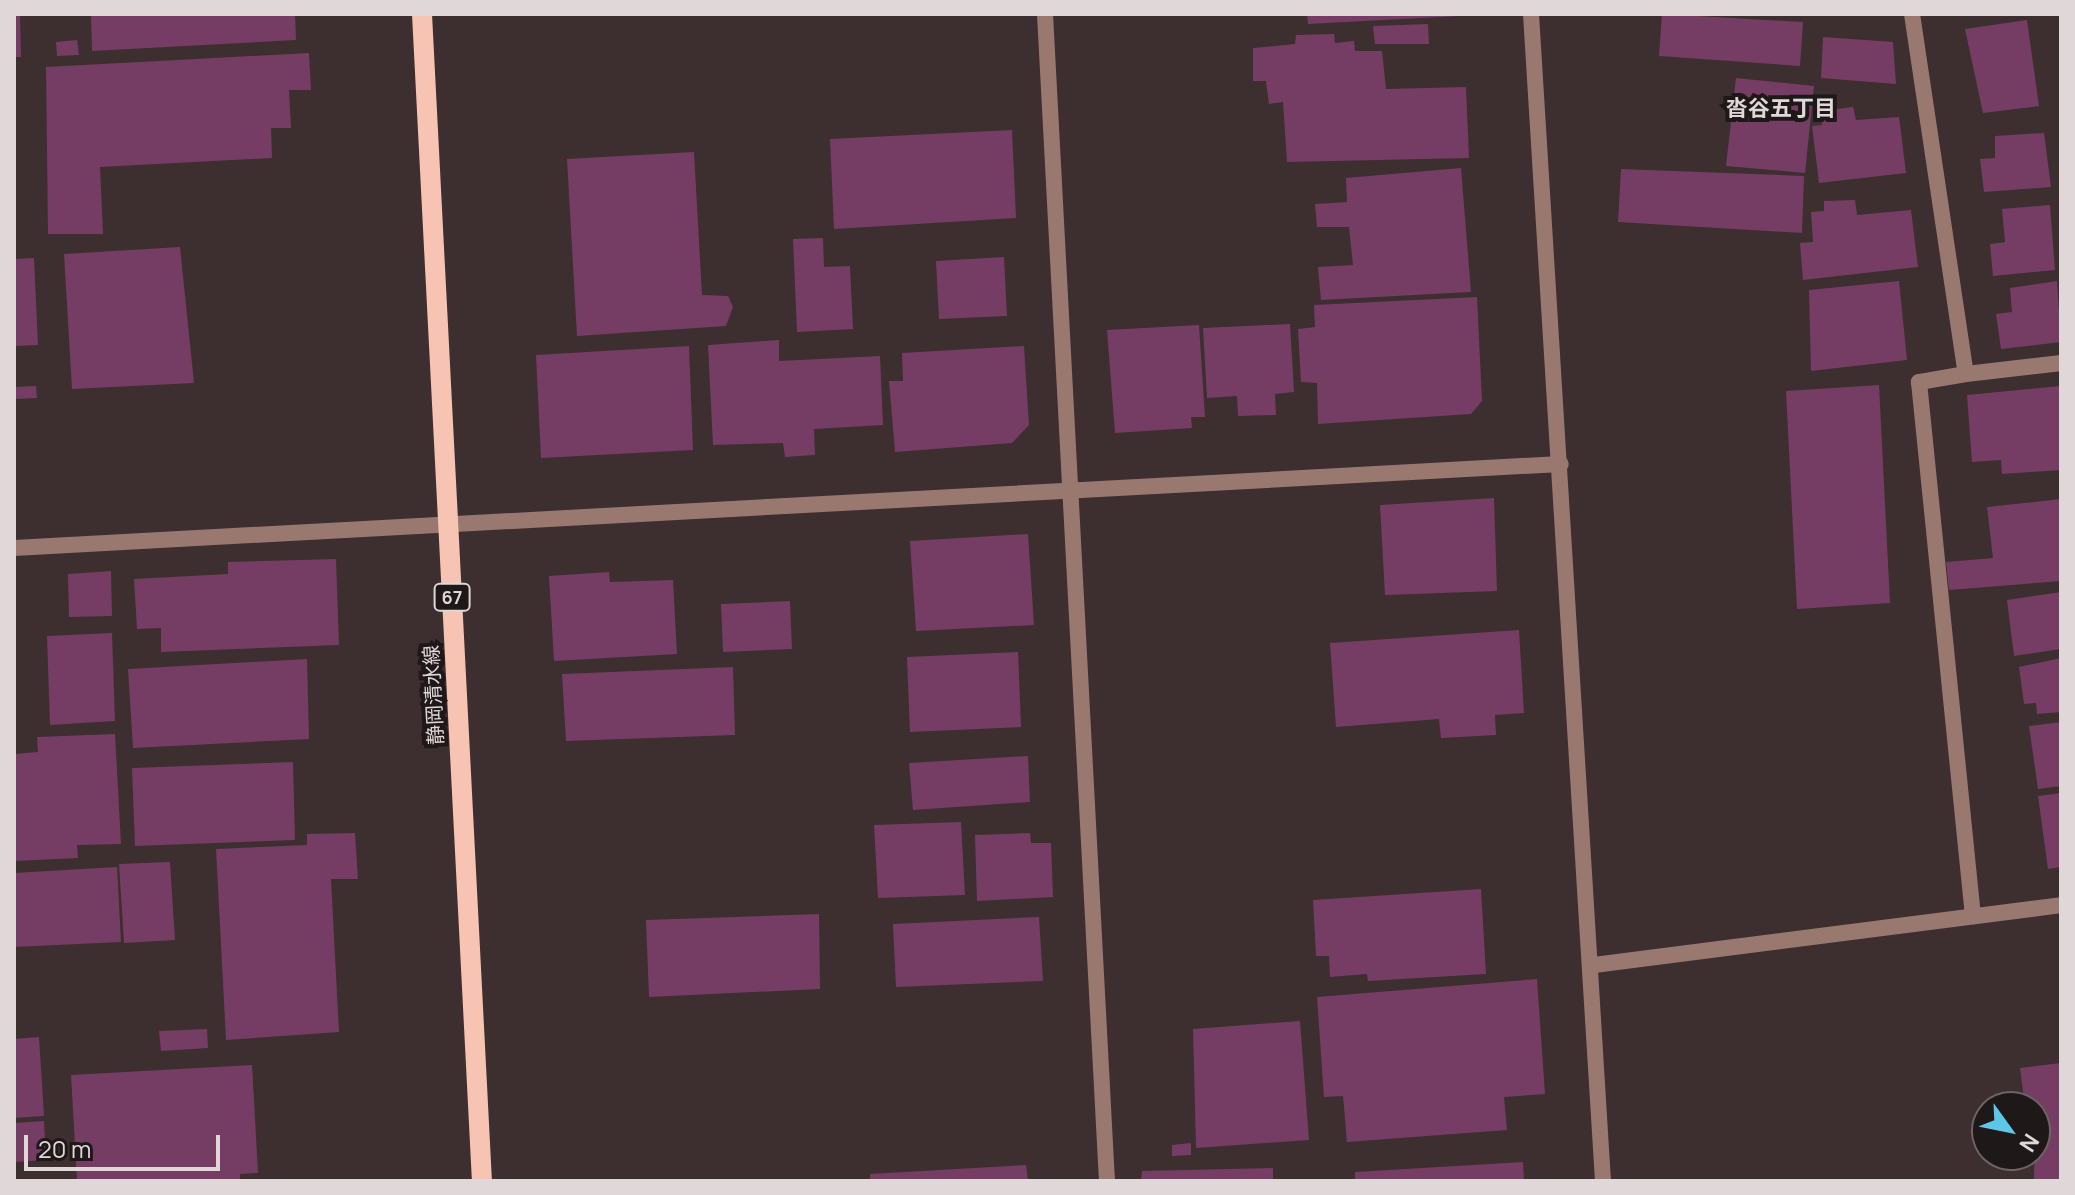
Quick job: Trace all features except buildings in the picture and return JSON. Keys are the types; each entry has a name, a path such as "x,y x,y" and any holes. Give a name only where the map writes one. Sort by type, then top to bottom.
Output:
{"main road":[{"name":"静岡清水線","path":"422,14 482,1181"}],"street":[{"path":"1045,14 1107,1181"},
{"path":"1531,14 1594,965 1603,1181"},
{"path":"1912,14 1966,374"},
{"path":"1973,916 1919,382 2061,363"},
{"path":"14,548 448,521 1561,464"},
{"path":"1594,965 2061,905"}],"district":[{"name":"沓谷五丁目","path":"1781,109"}]}
